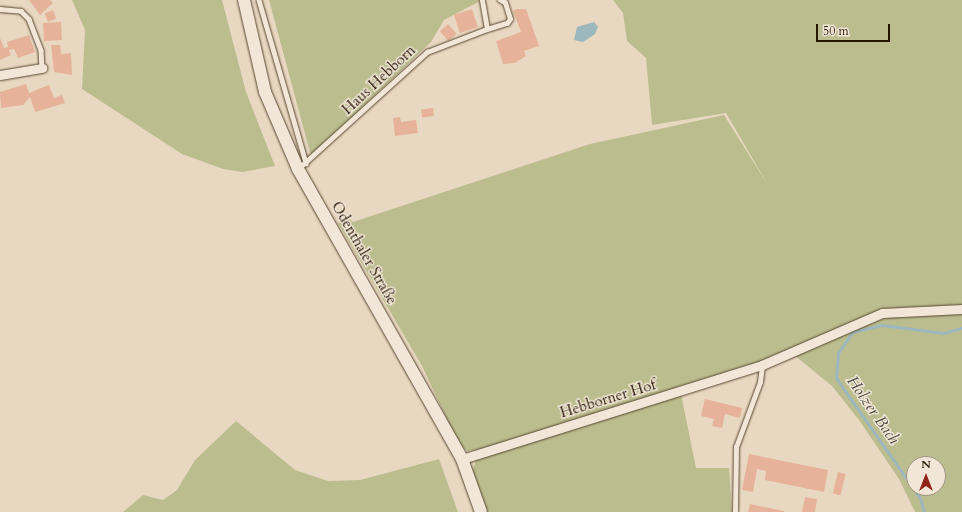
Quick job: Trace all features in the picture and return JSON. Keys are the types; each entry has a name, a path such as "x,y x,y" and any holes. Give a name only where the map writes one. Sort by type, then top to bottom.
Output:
{"main road":[{"name":"Odenthaler Straße","path":"244,0 265,92 302,166 462,459 480,512"}],"street":[{"path":"0,75 42,68"},
{"name":"Hebborner Hof","path":"462,459 762,365 882,313 962,309"}],"lane":[{"path":"259,0 302,166"},
{"path":"482,0 487,28"},
{"name":"Haus Hebborn","path":"302,166 427,52 487,28 507,23 510,18 505,3 500,0"},
{"path":"0,9 21,11 29,19 41,50 42,68"},
{"path":"735,512 732,484 736,447 760,382 762,365"}],"green space":[{"path":"72,0 222,0 246,92 275,166 242,172 223,169 182,154 82,89 85,30"},
{"path":"269,0 482,0 444,20 431,42 311,156"},
{"path":"613,0 962,0 962,308 901,309 777,356 483,449 468,451 459,445 422,366 338,223 350,219 353,222 590,144 724,115 768,185 726,113 652,125 646,58 627,41 623,13"},
{"path":"962,310 962,512 915,512 907,496 946,496 946,456 906,456 906,493 899,479 859,420 832,386 793,354 901,312"},
{"path":"681,394 696,468 729,468 732,512 484,512 472,473 476,460"},
{"path":"236,421 295,470 328,481 360,480 439,459 458,512 123,512 143,495 163,500 177,490 195,460"}],"water":[{"path":"594,22 598,27 595,34 583,42 574,40 577,27"}],"building":[{"path":"29,0 50,0 53,3 40,15"},
{"path":"472,9 478,27 460,33 454,15"},
{"path":"517,9 526,9 539,46 524,51 526,56 515,63 503,64 496,41 521,32 513,11"},
{"path":"53,10 56,18 48,22 45,13"},
{"path":"61,22 62,40 44,41 43,23"},
{"path":"448,24 457,34 449,41 440,31"},
{"path":"29,35 35,52 18,58 14,49 9,50 11,55 0,60 0,38 4,48 8,47 7,42"},
{"path":"51,45 60,45 61,54 71,53 72,75 54,72"},
{"path":"26,84 29,93 49,85 54,98 62,95 65,103 35,112 30,97 23,105 1,108 0,92"},
{"path":"433,108 434,116 422,117 421,109"},
{"path":"400,117 401,122 416,120 418,133 395,136 393,118"},
{"path":"705,399 742,408 740,418 725,414 722,428 712,426 714,419 701,416"},
{"path":"749,454 828,470 824,492 765,480 766,471 757,469 753,492 742,490"},
{"path":"838,472 846,474 840,495 833,493"},
{"path":"805,497 817,499 815,512 802,512"},
{"path":"750,504 784,511 784,512 748,512"}],"waterway":[{"name":"Holzer Bach","path":"924,512 920,498 836,378 838,353 852,332 882,325 943,333 962,328"}]}
